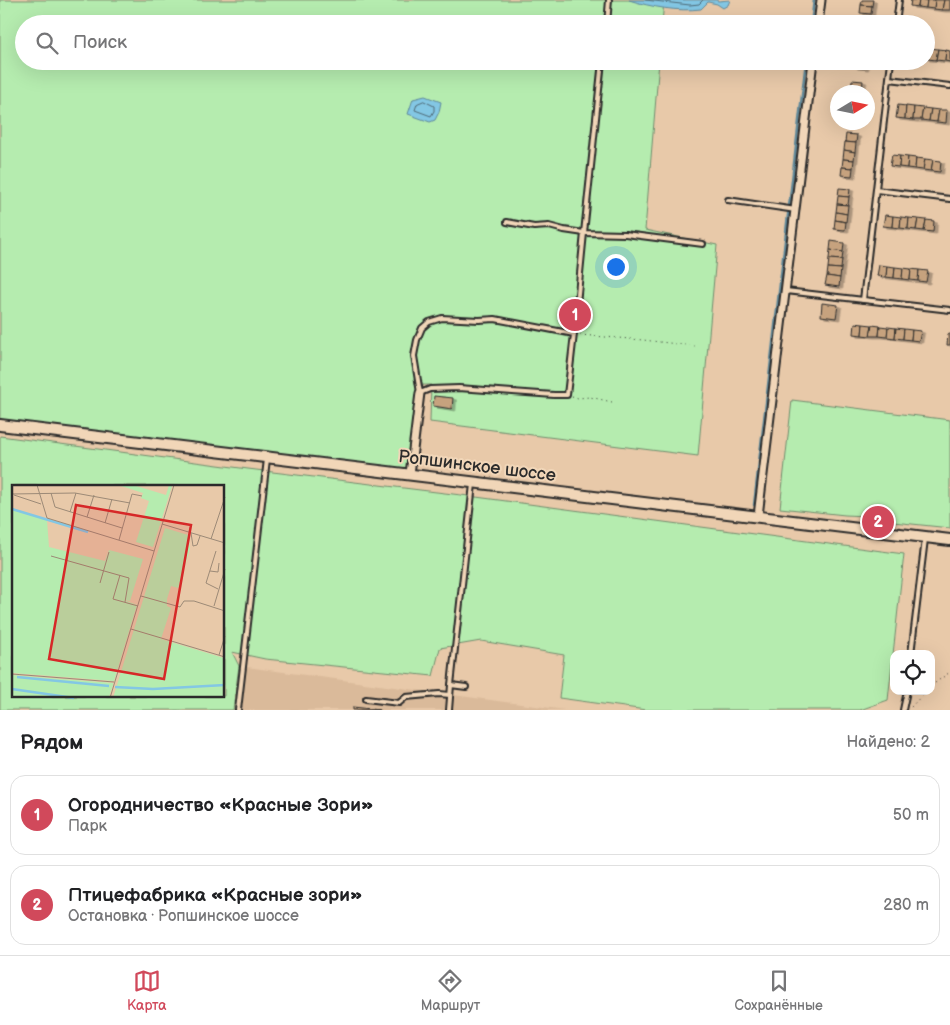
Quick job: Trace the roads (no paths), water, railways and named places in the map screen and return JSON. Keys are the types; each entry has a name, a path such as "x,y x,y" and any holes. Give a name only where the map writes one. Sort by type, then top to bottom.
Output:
{"main road":[{"name":"Ропшинское шоссе","path":"0,425 950,540"}],"street":[{"path":"819,15 821,0"},
{"path":"758,516 812,70"},
{"path":"410,474 420,393"}],"lane":[{"path":"607,15 609,0"},
{"path":"897,15 898,0"},
{"path":"574,334 495,319 442,318 428,322 422,328 417,340 414,356 420,393 430,389 459,388 554,395 567,394 574,334 601,70"},
{"path":"863,300 890,70"},
{"path":"889,79 950,86"},
{"path":"876,190 950,198"},
{"path":"728,200 796,210"},
{"path":"506,222 534,228 549,226 584,233 625,234 703,244"},
{"path":"786,291 950,310"},
{"path":"238,710 267,457"},
{"path":"449,710 473,482"},
{"path":"911,650 925,537"},
{"path":"451,685 466,688"},
{"path":"366,699 399,703 406,697 450,695"},
{"path":"903,710 906,695"}],"water":[{"path":"629,0 730,0 728,5 723,8 708,2 701,9 683,10 655,7"},
{"path":"425,96 441,102 435,120 430,122 408,114 413,99"}],"waterway":[{"path":"812,15 814,0"},
{"path":"754,505 805,70"}],"place":[{"name":"Огородничество «Красные Зори»","path":"575,315"},
{"name":"Птицефабрика «Красные зори»","path":"878,522"}]}
